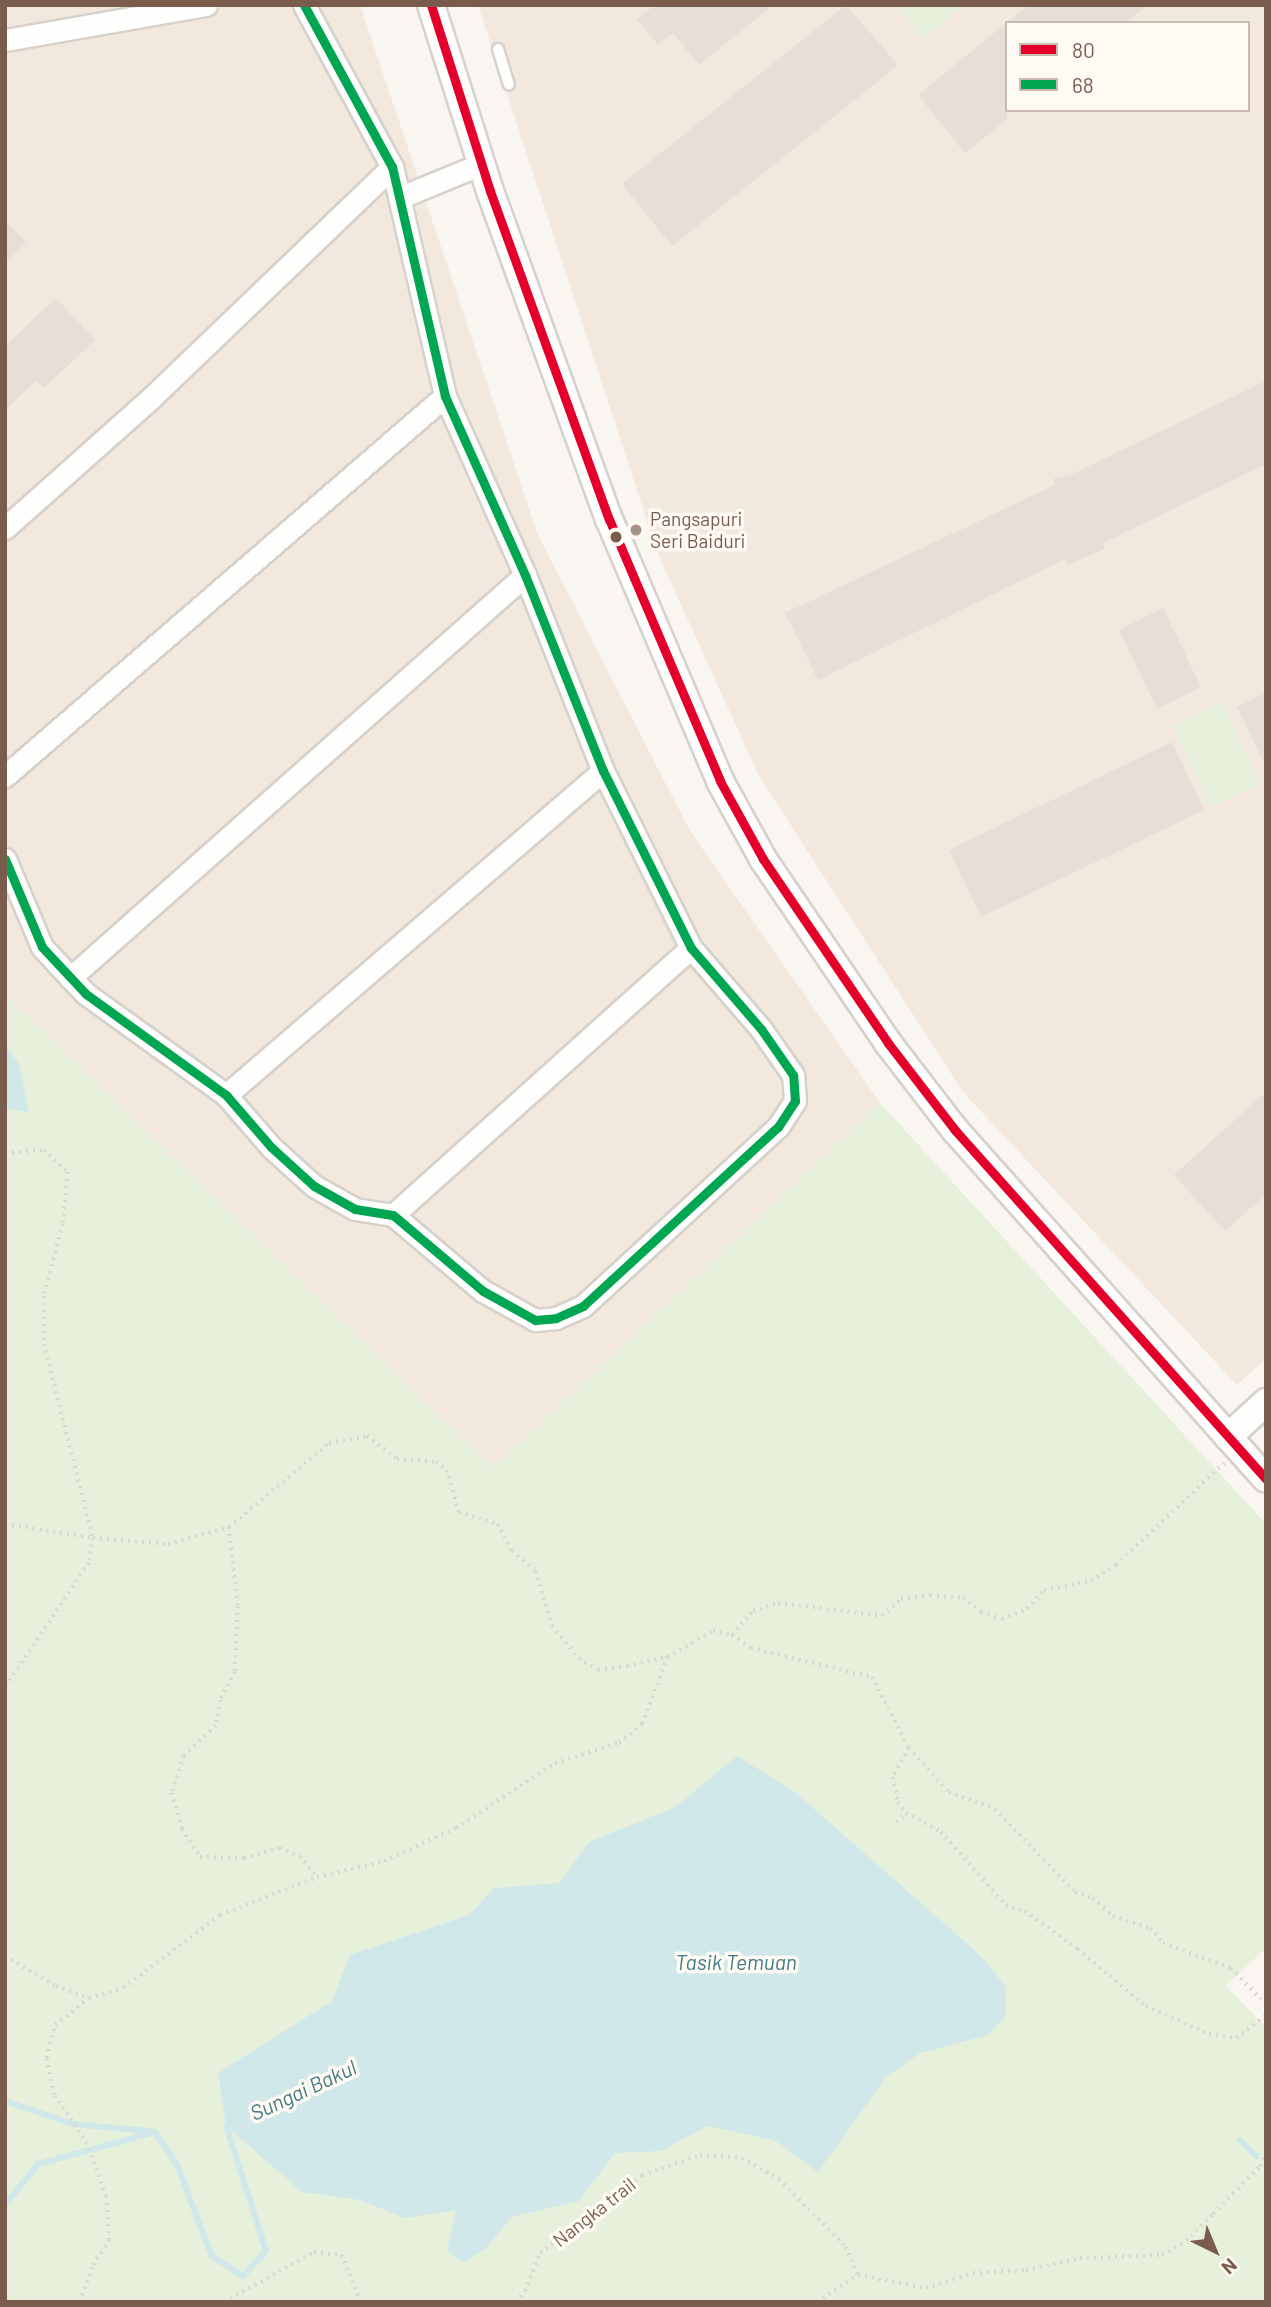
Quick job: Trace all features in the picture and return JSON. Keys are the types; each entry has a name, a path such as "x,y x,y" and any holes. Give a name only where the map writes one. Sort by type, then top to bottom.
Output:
{"street":[{"path":"5,40 206,5"},
{"path":"5,859 42,947 70,978 226,1095 271,1147 314,1186 355,1209 393,1215 512,1310 535,1320 555,1318 583,1306 778,1127 795,1101 793,1075 761,1029 691,948 603,771 525,575 446,396 392,167 304,5"},
{"path":"430,5 481,164 609,519 720,780 763,859 874,1022 955,1130 1266,1479"},
{"path":"401,197 481,164"},
{"path":"5,528 151,398 392,167"},
{"path":"5,776 446,396"},
{"path":"70,978 525,575"},
{"path":"226,1095 603,771"},
{"path":"393,1215 691,948"},
{"path":"1233,1443 1266,1402"}],"lane":[{"path":"498,49 509,84"}],"path":[{"path":"5,1153 44,1150 68,1172 63,1224 44,1297 44,1344 93,1538 89,1563 5,1688"},
{"path":"5,1524 93,1538 169,1544 229,1527 329,1443 367,1436 397,1458 436,1462 447,1470 459,1512 498,1524 512,1551 536,1571 552,1626 579,1658 598,1670 667,1657 713,1630 732,1635 751,1648 872,1677 909,1748 949,1792 995,1809 1075,1892 1093,1898 1113,1916 1151,1928 1163,1943 1231,1968 1266,2004"},
{"path":"732,1635 753,1611 778,1602 882,1616 901,1599 930,1595 963,1598 981,1612 1002,1619 1027,1609 1044,1590 1091,1581 1116,1564 1233,1443"},
{"path":"229,1527 238,1606 235,1672 220,1700 216,1726 184,1756 172,1793 182,1829 200,1857 244,1858 280,1848 300,1856 317,1877"},
{"path":"79,2302 93,2265 109,2240 106,2197 87,2144 54,2095 46,2058 55,2025 89,1998 123,1988 220,1915 317,1877 384,1861 456,1828 555,1763 619,1743 642,1724 667,1657"},
{"path":"909,1748 893,1777 893,1792 906,1813 941,1832 1006,1905 1025,1911 1079,1949 1146,2006 1209,2034 1236,2038 1266,2015"},
{"path":"896,1822 906,1813"},
{"path":"5,1956 56,1986 89,1998"},
{"path":"817,2302 858,2275 926,2288 973,2273 1026,2270 1080,2258 1162,2255 1186,2241 1261,2166 1266,2153"},
{"name":"Nangka trail","path":"515,2302 540,2253 642,2175 700,2155 742,2158 779,2179 846,2247 858,2275"},
{"path":"224,2302 314,2252 342,2255 361,2302"}],"shaded area":[{"path":"5,5 360,5 537,533 690,831 880,1103 493,1468 5,994"},
{"path":"478,5 1266,5 1266,1358 1237,1385 963,1092 759,776 658,554"}],"green space":[{"path":"896,5 965,5 923,39"},
{"path":"1222,702 1260,784 1211,807 1172,725"},
{"path":"5,994 493,1468 880,1103 1266,1524 1266,1948 1226,1986 1266,2028 1266,2302 5,2302"}],"water":[{"path":"5,1044 19,1064 29,1112 5,1109"},
{"name":"Tasik Temuan","path":"737,1756 795,1792 981,1956 1006,1987 1006,2016 988,2035 920,2053 886,2077 818,2172 774,2140 708,2126 661,2151 615,2153 579,2201 512,2217 487,2247 464,2263 447,2251 456,2210 405,2218 360,2200 302,2192 226,2126 218,2073 332,2001 350,1955 469,1915 494,1888 559,1883 589,1842 675,1807"}],"building":[{"path":"655,5 773,5 699,65 673,33 658,45 637,19"},
{"path":"846,5 898,65 672,246 622,184"},
{"path":"1028,5 1147,5 1127,21 1008,21"},
{"path":"1005,24 1007,119 965,153 918,95"},
{"path":"5,220 26,242 5,262"},
{"path":"56,298 95,340 44,388 36,381 5,410 5,346"},
{"path":"1266,381 1266,464 1103,543 1105,549 1067,565 1065,559 818,680 785,613 1055,485 1053,479 1070,475"},
{"path":"1163,608 1201,687 1157,709 1119,630"},
{"path":"1266,693 1266,767 1237,707"},
{"path":"1172,742 1204,810 981,917 949,850"},
{"path":"1266,1092 1266,1194 1225,1231 1174,1175"}],"waterway":[{"path":"5,2101 73,2124 150,2131"},
{"name":"Sungai Bakul","path":"5,2205 38,2164 155,2132 177,2165 212,2256 243,2276 266,2251 226,2126 231,2124"},
{"name":"Sungai Bakul","path":"1240,2140 1256,2156"}],"transit line":[{"name":"68","path":"5,859 42,947 86,994 226,1095 271,1147 314,1186 355,1209 393,1215 483,1291 535,1320 556,1318 583,1306 778,1127 795,1101 793,1075 761,1029 691,948 603,771 525,575 445,396 392,167 304,5"},
{"name":"80","path":"431,5 490,191 609,519 720,781 763,859 888,1043 955,1130 1266,1479"}],"place":[{"name":"Pangsapuri Seri Baiduri","path":"636,530"}]}
